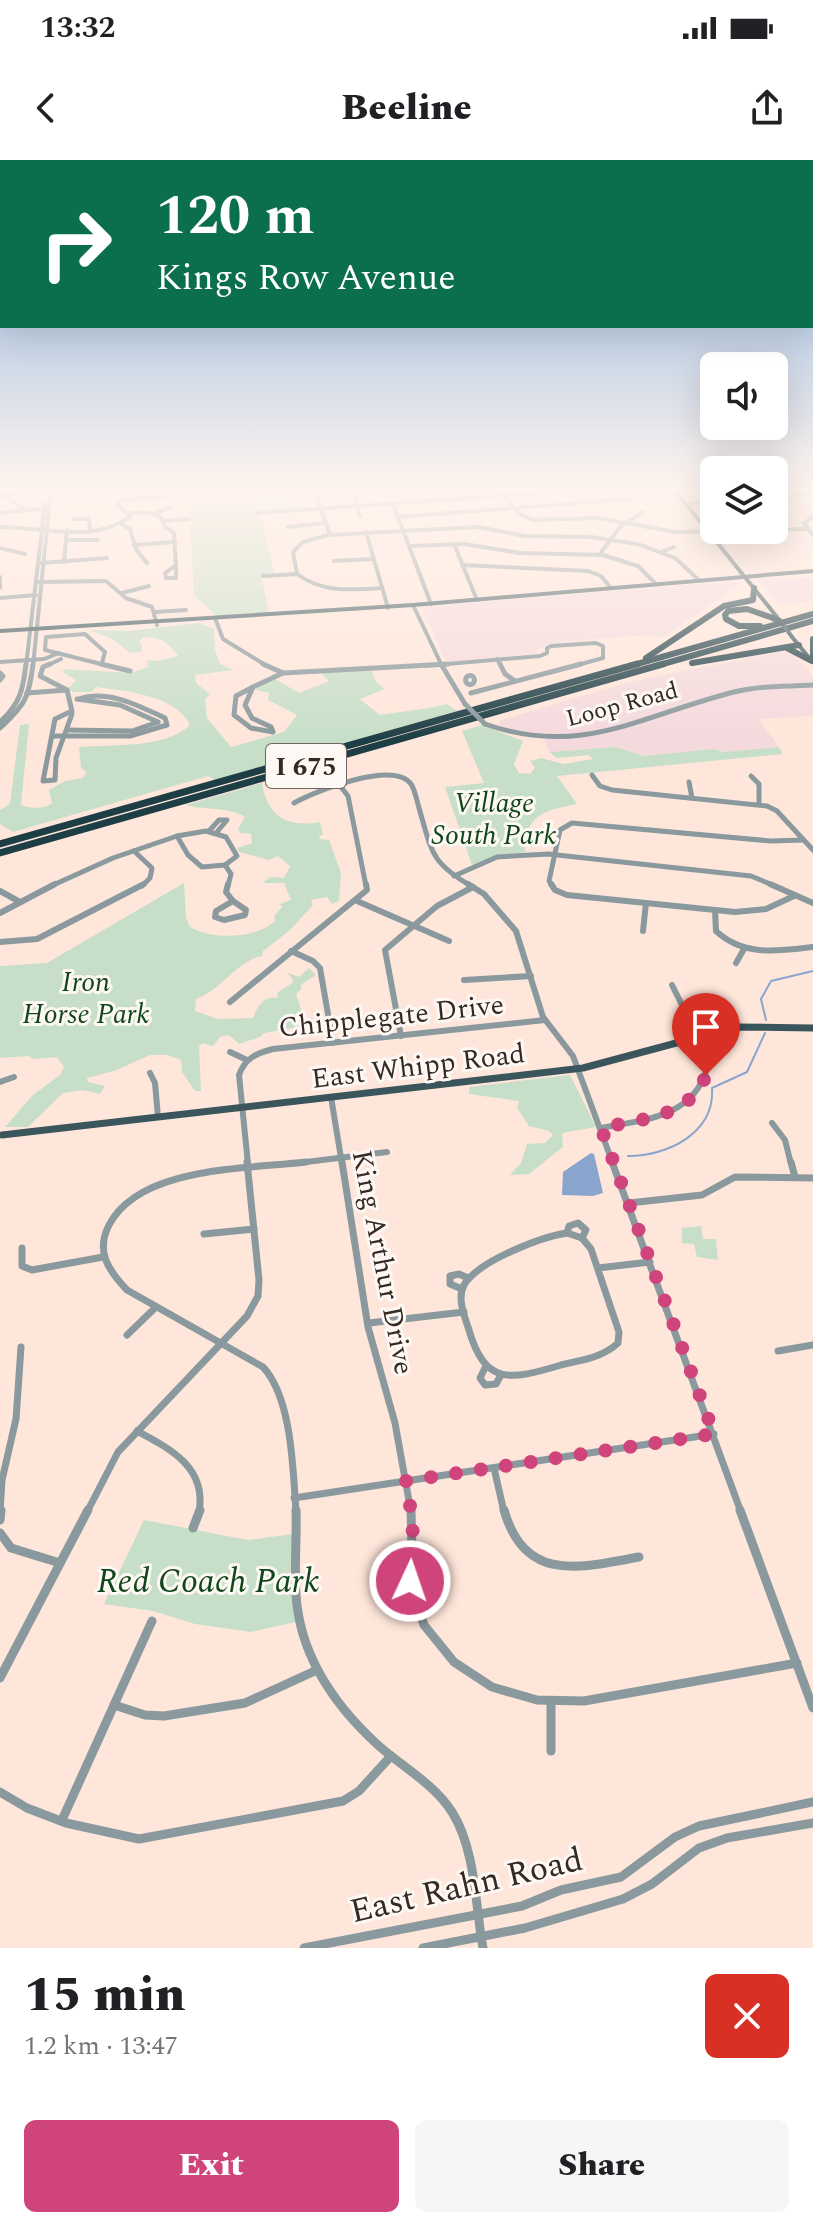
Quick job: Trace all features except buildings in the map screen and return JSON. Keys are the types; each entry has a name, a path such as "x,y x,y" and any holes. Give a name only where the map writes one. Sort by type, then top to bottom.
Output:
{"highway":[{"path":"528,696 651,656 724,606 753,600 754,588"},
{"path":"715,613 736,606 769,606"},
{"path":"777,619 747,609 728,611 725,615 731,623 750,627 813,612"},
{"name":"I 675","path":"0,844 528,696 813,612"},
{"name":"I 675","path":"0,853 813,621"},
{"path":"813,639 813,660"},
{"path":"630,674 799,645"},
{"path":"779,648 796,650 813,660"}],"main road":[{"path":"741,572 813,660"},
{"path":"0,632 431,604 797,572"},
{"name":"East Whipp Road","path":"1,1135 577,1069 697,1035 747,1026 813,1028"}],"street":[{"path":"0,725 22,708 30,693 32,631 39,572"},
{"path":"61,581 62,572"},
{"path":"377,572 388,607"},
{"path":"420,572 431,604"},
{"path":"465,572 477,600"},
{"path":"512,577 513,572"},
{"path":"591,572 601,576 611,588"},
{"path":"643,572 656,584"},
{"path":"692,572 700,581"},
{"path":"263,576 297,574 325,587 382,588"},
{"path":"0,580 0,588"},
{"path":"38,582 104,580 128,599 150,605 156,612 157,623"},
{"path":"122,593 149,586"},
{"path":"0,598 37,595"},
{"name":"Loop Road","path":"413,605 441,664 465,704 485,724 526,737 581,737 740,691 813,685"},
{"path":"156,612 186,610"},
{"path":"215,620 223,639 243,649 255,660 283,673"},
{"path":"56,658 45,650 46,637 81,633 95,640 105,652 102,663"},
{"path":"253,687 246,699 246,710 252,718 271,727 273,732 261,732 243,724 234,715 235,697 242,689 283,673 353,671 544,655 551,646 600,644 603,658 471,693"},
{"path":"56,658 41,668 40,676 64,691 70,700 72,714 56,758 55,780 43,781 45,757 55,719 72,714"},
{"path":"0,662 56,658 102,663 130,671"},
{"path":"497,659 505,674 515,681"},
{"path":"0,725 16,707 23,693 30,660"},
{"path":"0,673 3,676 0,680"},
{"path":"451,681 464,680"},
{"path":"23,693 64,691"},
{"path":"66,733 130,736 167,725 165,718 125,700 89,695 79,699"},
{"path":"53,736 132,731 158,722 120,705 70,700"},
{"path":"294,803 385,775 408,781 431,852 441,867 473,887 516,931 545,1020 569,1049 601,1128 813,1708"},
{"path":"592,775 598,784 609,789 759,804 775,809 813,850"},
{"path":"751,776 759,784 759,804"},
{"path":"689,782 692,798"},
{"path":"230,1002 366,893 368,885 348,796 341,787"},
{"path":"209,831 219,820 227,820 217,832"},
{"path":"794,896 759,910 715,910 567,895 555,890 549,881 561,828 576,822 771,841 803,840"},
{"path":"0,913 176,835 193,831 217,832 227,837 237,854 225,865 199,865 188,855 176,835"},
{"path":"0,942 26,942 44,936 140,888 150,878 152,868 134,851"},
{"path":"454,876 497,857 555,855 751,876 813,903"},
{"path":"225,865 231,874 226,892 246,910 243,917 224,920 215,917 216,911 233,901"},
{"path":"401,1036 384,952 442,903 473,887"},
{"path":"0,891 20,902"},
{"path":"357,901 449,941"},
{"path":"643,931 646,903"},
{"path":"715,910 716,931 726,941 744,949 768,951 813,947"},
{"path":"736,963 744,949"},
{"path":"291,951 313,961 320,968 333,1043"},
{"path":"464,980 531,976"},
{"path":"672,985 697,1035"},
{"name":"Chipplegate Drive","path":"248,1168 239,1075 247,1060 267,1050 545,1020"},
{"path":"230,1052 247,1060"},
{"path":"601,1128 678,1108 700,1090 707,1068"},
{"path":"150,1073 155,1083 158,1117"},
{"path":"0,1082 14,1077"},
{"name":"King Arthur Drive","path":"331,1097 369,1323 406,1481 413,1524 410,1581 417,1609 430,1634 450,1659 488,1685 522,1698 551,1703 584,1701 797,1663"},
{"path":"772,1123 786,1143 795,1177"},
{"path":"387,1152 177,1177 135,1194 116,1212 107,1227 103,1257 115,1280 156,1307 263,1367 275,1380 294,1498 296,1603 304,1639 317,1670 346,1713 438,1796 452,1813 462,1838 483,1948"},
{"path":"0,1678 118,1452 247,1316 258,1296 248,1168"},
{"path":"629,1203 705,1195 735,1177 813,1178"},
{"path":"204,1234 254,1229"},
{"path":"567,1233 582,1238 589,1245 598,1268 619,1332 615,1347 527,1376 501,1375 485,1368 473,1353 462,1289 468,1278 540,1241 567,1233"},
{"path":"22,1248 22,1266 32,1270 103,1257"},
{"path":"598,1268 650,1262"},
{"path":"462,1289 452,1286 449,1279 456,1274 468,1278"},
{"path":"127,1335 156,1307"},
{"path":"369,1323 464,1312"},
{"path":"778,1351 813,1345"},
{"path":"0,1520 2,1480 16,1419 21,1347"},
{"path":"485,1368 480,1378 485,1385 496,1384 501,1375"},
{"path":"137,1431 178,1455 197,1475 203,1495 193,1528"},
{"path":"294,1498 714,1434"},
{"path":"494,1468 512,1532 521,1547 535,1559 551,1566 572,1568 639,1557"},
{"path":"0,1533 11,1548 60,1563"},
{"path":"62,1820 152,1621"},
{"path":"114,1705 145,1715 164,1716 245,1703 317,1670"},
{"path":"551,1703 551,1751"},
{"path":"0,1792 22,1807 122,1838 139,1839 332,1804 359,1791 391,1756"},
{"name":"East Rahn Road","path":"304,1948 522,1906 561,1890 621,1877 675,1837 711,1823 813,1802"},
{"path":"711,1823 719,1841"},
{"name":"East Rahn Road","path":"423,1948 525,1928 623,1899 652,1884 699,1848 719,1841 813,1823"}],"shaded area":[{"path":"813,578 813,601 780,605 758,580"},
{"path":"735,581 738,586 663,637 632,636 549,643 536,650 537,653 446,662 422,607"},
{"path":"791,652 813,676 813,716 758,719 779,747 643,756 616,747 549,752 544,736 519,733 499,725 501,720 633,681"}],"green space":[{"path":"193,572 274,572 275,575 261,576 269,613 216,616 194,595"},
{"path":"199,623 214,629 215,650 220,664 233,670 195,675 196,683 210,694 205,700 207,718 231,747 284,732 297,715 268,700 269,693 256,690 257,687 275,679 299,693 329,681 318,671 372,671 376,682 385,689 360,699 380,715 447,704 457,711 215,780 208,776 13,832 0,824 0,810 10,804 20,725 29,724 21,805 37,808 52,803 49,790 65,781 83,778 86,772 81,768 79,747 153,742 179,733 190,725 173,707 149,696 96,687 91,692 72,692 69,688 76,680 62,672 65,669 131,673 148,667 147,660 178,656 171,647 156,638 144,637 139,641 141,652 130,653 112,639 90,630 128,631"},
{"name":"Village South Park","path":"482,725 523,741 514,764 519,773 530,774 535,768 530,761 541,758 564,764 593,759 588,755 557,758 549,752 616,747 643,756 779,747 783,754 557,776 577,804 539,816 529,829 525,852 501,855 472,865 445,787 484,783 462,731"},
{"name":"Iron Horse Park","path":"262,783 269,804 280,817 298,823 320,822 323,835 319,836 320,839 329,840 341,873 339,901 332,904 327,897 311,900 313,905 289,931 263,951 262,956 244,964 196,999 195,1011 218,1019 253,1018 264,1001 277,998 278,992 294,982 288,973 299,977 309,968 316,975 301,985 296,994 304,1019 315,1020 316,1024 264,1033 239,1044 229,1035 220,1037 213,1046 202,1043 199,1046 201,1091 195,1091 182,1072 181,1060 167,1055 150,1055 117,1070 87,1078 88,1082 105,1086 100,1094 83,1090 63,1093 28,1127 5,1127 33,1095 60,1075 64,1067 57,1057 0,1058 0,966 47,963 184,883 186,918 190,927 199,931 232,936 255,932 274,922 275,915 282,907 280,904 291,900 284,883 262,883 271,877 284,878 290,866 278,856 269,860 239,852 237,848 252,843 251,834 240,833 238,829 245,817 231,811 186,805"},
{"path":"570,1075 596,1127 562,1133 563,1147 529,1174 510,1175 521,1163 527,1144 545,1143 553,1135 529,1126 517,1108 519,1101 469,1094 469,1087"},
{"path":"701,1226 703,1239 716,1239 718,1260 697,1257 694,1244 682,1243 682,1228"},
{"name":"Red Coach Park","path":"144,1520 248,1540 293,1534 290,1574 296,1622 251,1632 195,1624 153,1611 104,1604"}],"water":[{"path":"594,1154 603,1193 593,1196 562,1195 563,1172"}],"waterway":[{"path":"766,1020 761,999 771,981 813,971"},
{"path":"628,1156 658,1152 686,1139 706,1118 712,1088 747,1072 765,1033"}],"route":[{"path":"410,1581 413,1524 406,1481 714,1434 601,1128 665,1114 678,1108 692,1100 706,1075"}]}
